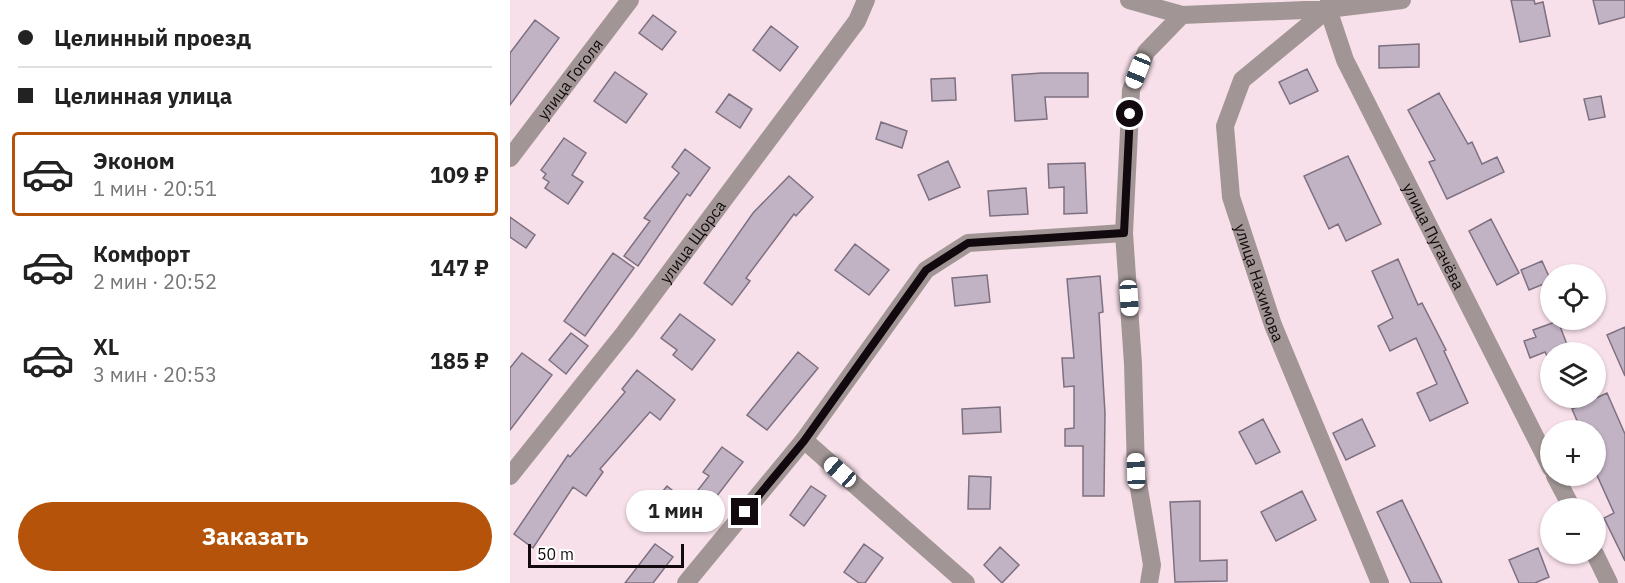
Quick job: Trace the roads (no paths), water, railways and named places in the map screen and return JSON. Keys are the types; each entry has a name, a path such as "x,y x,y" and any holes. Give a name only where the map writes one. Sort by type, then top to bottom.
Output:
{"street":[{"name":"улица Гоголя","path":"510,158 630,0"},
{"name":"улица Щорса","path":"510,476 660,285 857,21 866,0"},
{"path":"1129,0 1182,15 1402,0"},
{"name":"улица Пугачёва","path":"1328,5 1345,60 1540,446"},
{"name":"улица Нахимова","path":"1328,5 1242,80 1224,126 1231,197 1273,325 1380,583"},
{"path":"1149,583 1152,565 1136,471 1133,364 1124,233 1131,90 1146,52 1182,15"},
{"path":"686,583 804,441 926,270 968,243 1124,233"},
{"path":"804,441 966,583"},
{"path":"1600,564 1610,583"}]}
